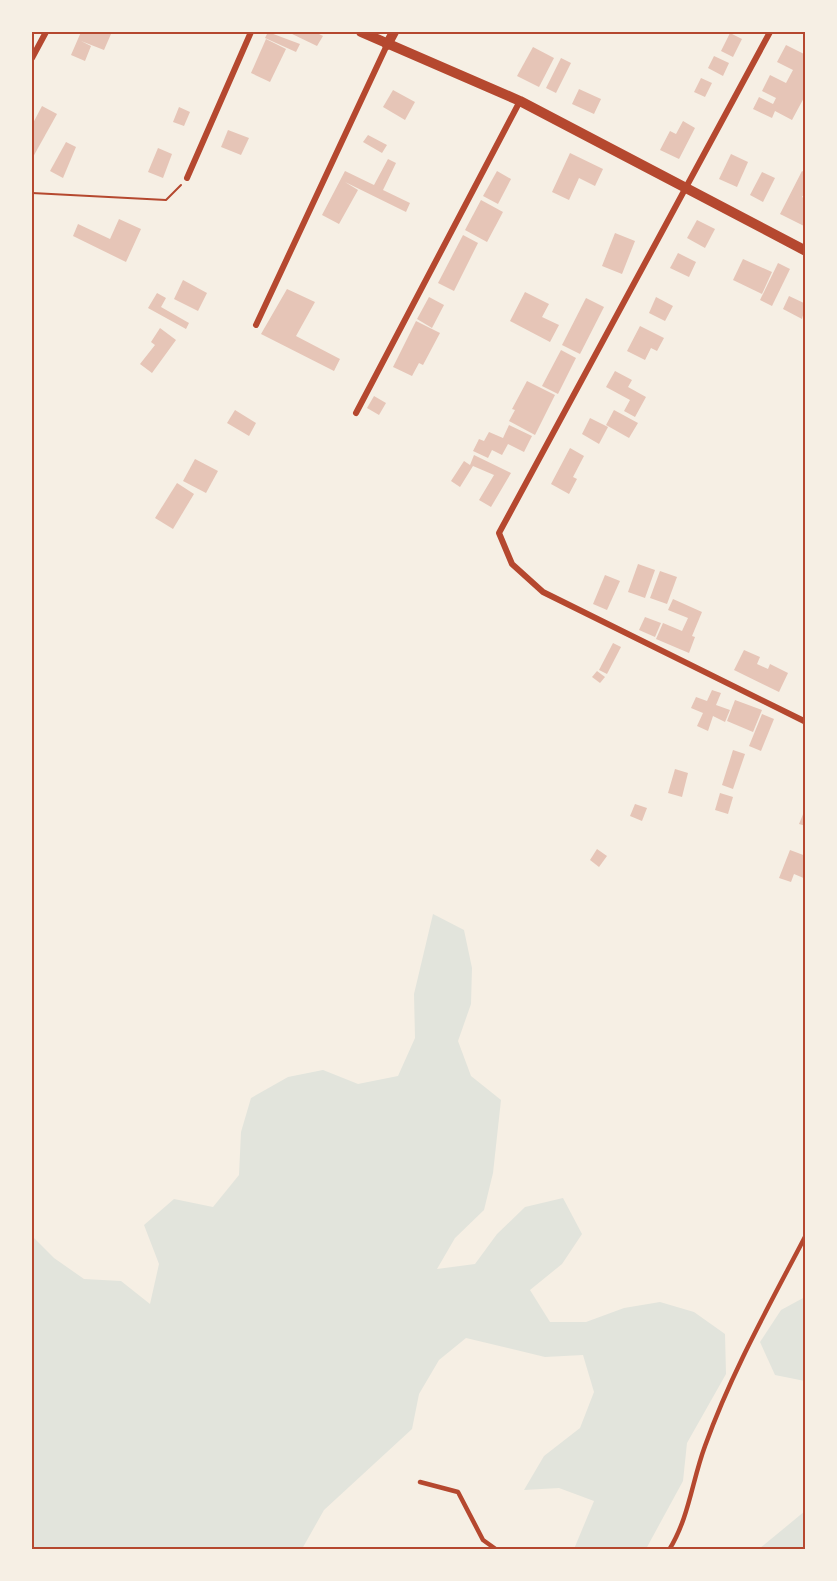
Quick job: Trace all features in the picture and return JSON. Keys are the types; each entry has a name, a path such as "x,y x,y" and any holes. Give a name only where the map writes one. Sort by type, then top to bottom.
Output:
{"street":[{"path":"32,58 46,32"},
{"path":"187,178 251,32"},
{"path":"361,32 520,101 806,251"},
{"path":"256,325 394,32"},
{"path":"770,32 499,533 512,564 543,592 806,722"},
{"path":"356,413 520,101"}],"lane":[{"path":"669,1550 680,1532 705,1446 755,1333 806,1235"},
{"path":"420,1482 458,1492 483,1540 496,1550"}],"path":[{"path":"32,193 166,200 187,178"}],"shaded area":[{"path":"433,914 464,930 472,968 471,1004 458,1041 471,1076 501,1100 493,1173 484,1210 455,1238 437,1269 475,1264 497,1234 525,1207 563,1198 582,1234 562,1264 530,1290 550,1322 586,1322 624,1308 660,1302 694,1312 725,1334 726,1374 687,1443 683,1481 646,1549 574,1549 594,1501 559,1488 524,1490 544,1456 580,1428 594,1392 583,1355 545,1357 466,1338 439,1360 419,1394 412,1429 324,1510 302,1549 32,1549 32,1236 54,1258 84,1279 121,1281 150,1304 159,1264 144,1225 174,1199 213,1207 239,1175 241,1132 251,1098 288,1077 323,1070 358,1084 398,1076 415,1038 414,994"},
{"path":"805,1297 805,1381 775,1375 760,1342 781,1310"},
{"path":"805,1511 805,1549 759,1549"}],"building":[{"path":"81,32 111,34 104,50 81,41 91,46 85,61 71,55"},
{"path":"268,32 300,44 296,52 265,38"},
{"path":"288,32 315,32 323,36 317,46"},
{"path":"730,33 742,39 733,57 721,51"},
{"path":"266,39 286,49 270,82 251,73"},
{"path":"786,45 806,55 806,94 792,120 775,111 772,118 753,109 759,97 773,104 776,98 762,91 770,75 786,83 793,70 777,62"},
{"path":"533,47 554,58 539,87 517,76"},
{"path":"714,56 729,63 723,76 708,68"},
{"path":"561,58 571,63 556,93 546,88"},
{"path":"701,78 712,83 705,97 694,92"},
{"path":"579,89 601,99 594,114 572,104"},
{"path":"393,90 415,102 405,120 383,107"},
{"path":"42,106 57,114 33,157 32,125"},
{"path":"179,107 190,112 184,126 173,122"},
{"path":"683,121 695,128 679,159 660,150 670,131 676,134"},
{"path":"228,130 249,138 241,155 221,147"},
{"path":"368,135 387,145 382,153 363,142"},
{"path":"66,142 76,147 63,178 50,171"},
{"path":"158,148 172,154 163,178 148,172"},
{"path":"570,153 603,169 595,186 579,178 569,200 552,192"},
{"path":"731,154 748,162 737,187 719,179"},
{"path":"388,159 396,163 383,190 410,203 406,212 345,182 358,190 339,224 322,215 345,171 374,185"},
{"path":"497,171 511,179 498,204 483,196"},
{"path":"802,171 806,173 806,191 802,197 806,199 806,227 780,214"},
{"path":"762,172 775,178 763,202 750,195"},
{"path":"481,200 503,212 487,242 465,230"},
{"path":"119,219 141,229 126,262 73,236 78,224 110,239"},
{"path":"697,220 715,229 705,248 687,238"},
{"path":"615,233 635,241 622,274 602,266"},
{"path":"463,235 478,243 454,291 438,283"},
{"path":"678,253 696,262 689,277 670,268"},
{"path":"743,259 772,272 762,294 733,280"},
{"path":"778,263 790,269 772,306 760,300"},
{"path":"183,280 207,293 198,311 174,299"},
{"path":"287,289 315,302 296,336 340,359 334,371 261,334"},
{"path":"525,292 549,304 542,317 559,325 550,342 510,321"},
{"path":"157,293 166,298 161,307 189,323 186,329 148,308"},
{"path":"789,296 806,304 802,319 783,309"},
{"path":"429,297 444,305 432,328 417,319"},
{"path":"656,297 673,306 665,321 649,313"},
{"path":"586,298 604,307 580,354 562,345"},
{"path":"416,321 440,333 423,365 419,363 412,376 393,367"},
{"path":"640,326 664,338 657,351 651,348 645,360 627,351"},
{"path":"160,328 176,340 152,373 140,364 155,345 151,342"},
{"path":"561,350 576,358 558,394 542,386"},
{"path":"615,371 632,380 628,387 646,397 635,417 624,411 630,400 606,387"},
{"path":"527,381 555,395 535,435 509,421 515,410 512,409"},
{"path":"374,396 386,403 379,415 367,408"},
{"path":"235,410 256,423 249,436 227,423"},
{"path":"614,410 638,423 629,438 606,425"},
{"path":"590,418 608,427 599,444 582,434"},
{"path":"509,425 532,436 524,452 508,444 502,455 492,450 488,458 473,451 479,439 484,441 489,432 503,438"},
{"path":"570,448 584,456 573,477 577,479 569,494 551,484"},
{"path":"474,455 511,473 491,507 479,500 494,475 473,466 460,487 451,481 464,461 470,465"},
{"path":"195,459 218,471 206,493 183,481"},
{"path":"177,483 194,494 173,529 155,518"},
{"path":"638,564 655,570 645,598 628,592"},
{"path":"660,571 677,577 667,604 650,598"},
{"path":"605,575 620,581 607,610 593,604"},
{"path":"673,599 702,612 692,636 695,637 689,653 656,639 663,623 682,631 688,618 668,610"},
{"path":"645,617 661,623 655,637 639,630"},
{"path":"613,643 621,647 607,674 599,670"},
{"path":"744,650 760,657 757,664 768,669 770,664 788,673 779,692 734,670"},
{"path":"597,671 605,677 600,683 592,677"},
{"path":"712,690 721,693 716,705 730,710 725,722 713,716 708,731 697,726 703,713 691,708 696,697 707,701"},
{"path":"735,700 762,710 753,732 727,721"},
{"path":"762,714 774,719 761,751 749,746"},
{"path":"733,750 745,754 733,789 722,785"},
{"path":"675,769 688,773 682,797 668,793"},
{"path":"720,793 733,797 728,814 715,810"},
{"path":"635,804 647,808 642,821 630,816"},
{"path":"806,807 806,826 799,824"},
{"path":"597,849 607,856 599,867 590,860"},
{"path":"790,850 806,856 806,879 794,874 791,882 779,878"}]}
